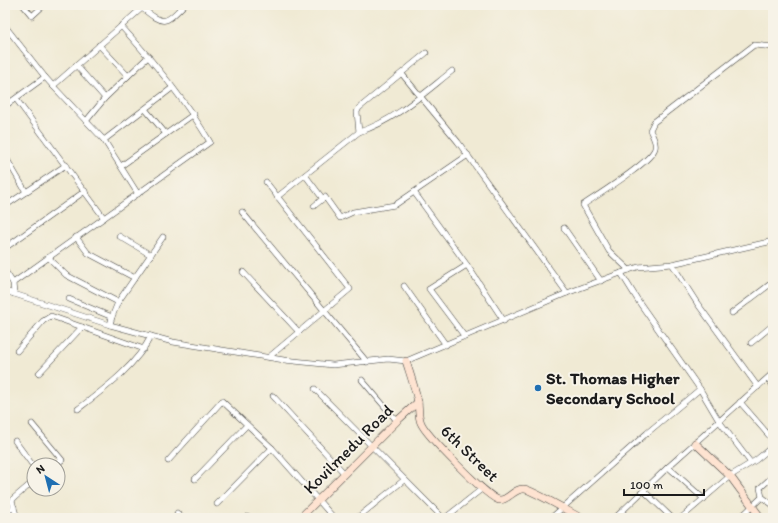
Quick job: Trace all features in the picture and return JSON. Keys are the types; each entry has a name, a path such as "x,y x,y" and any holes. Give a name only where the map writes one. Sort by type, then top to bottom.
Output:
{"street":[{"path":"23,5 32,16 44,5"},
{"path":"53,86 121,26 141,6 156,19 166,22 170,20 184,5"},
{"path":"13,283 210,142 194,114 172,88 149,56 121,26"},
{"path":"6,28 53,86 87,120 104,140 138,194"},
{"path":"99,45 128,76"},
{"path":"628,270 609,251 583,205 634,171 652,153 656,144 650,130 654,122 754,45 773,47"},
{"path":"359,132 357,112 359,108 426,53"},
{"path":"87,120 105,98 149,56"},
{"path":"76,65 105,98"},
{"path":"277,197 359,132 374,127 421,96 452,71"},
{"path":"402,74 468,155 567,293"},
{"path":"5,106 46,77"},
{"path":"104,140 172,88"},
{"path":"16,99 104,218"},
{"path":"145,109 166,134"},
{"path":"121,166 194,114"},
{"path":"305,175 323,199 325,197 340,218 353,212 395,205 468,155"},
{"path":"5,156 26,192"},
{"path":"5,206 66,165"},
{"path":"266,182 350,289 269,357"},
{"path":"5,248 85,191"},
{"path":"414,192 467,265 504,321"},
{"path":"314,206 323,199"},
{"path":"242,212 367,362"},
{"path":"564,228 601,281"},
{"path":"119,236 151,256"},
{"path":"76,237 88,253 135,278"},
{"path":"110,325 118,302 163,237"},
{"path":"5,291 110,325 174,342 269,357 333,365 388,359 406,361 504,321 567,293 628,270 638,267 672,264 773,241"},
{"path":"48,257 66,275 118,302"},
{"path":"672,264 697,303 758,387"},
{"path":"465,337 430,289 467,265"},
{"path":"5,271 13,283 14,294"},
{"path":"243,272 299,332"},
{"path":"621,273 639,302 700,388 719,421 751,463"},
{"path":"732,313 773,282"},
{"path":"404,286 446,344"},
{"path":"69,299 112,317"},
{"path":"17,351 48,317 59,319 144,349"},
{"path":"751,343 773,325"},
{"path":"39,373 82,327"},
{"path":"78,409 113,380 144,349 151,336"},
{"name":"6th Street","path":"406,361 418,402 421,422 428,433 483,488 498,499 502,500 518,490 528,490 561,509 581,518"},
{"path":"615,518 668,467 773,373"},
{"path":"768,378 773,386"},
{"path":"362,380 397,421"},
{"path":"551,518 700,388"},
{"path":"315,389 404,480 444,518 483,488"},
{"path":"273,396 344,473"},
{"path":"168,461 222,401 272,448 334,518"},
{"name":"Kovilmedu Road","path":"300,518 344,473 418,402"},
{"path":"740,402 773,440"},
{"path":"32,424 60,457"},
{"path":"195,479 247,425"},
{"path":"15,441 27,457"},
{"path":"695,443 730,476 761,518"},
{"path":"681,518 730,476 751,463 773,446"},
{"path":"217,504 272,448"},
{"path":"668,467 704,499"},
{"path":"773,476 760,488 762,497 773,505"},
{"path":"357,518 404,480"},
{"path":"17,518 12,501 26,488"},
{"path":"644,491 672,518"},
{"path":"740,518 762,497"},
{"path":"5,513 14,507"},
{"path":"177,512 182,518"}],"place":[{"name":"St. Thomas Higher Secondary School","path":"538,388"}]}
